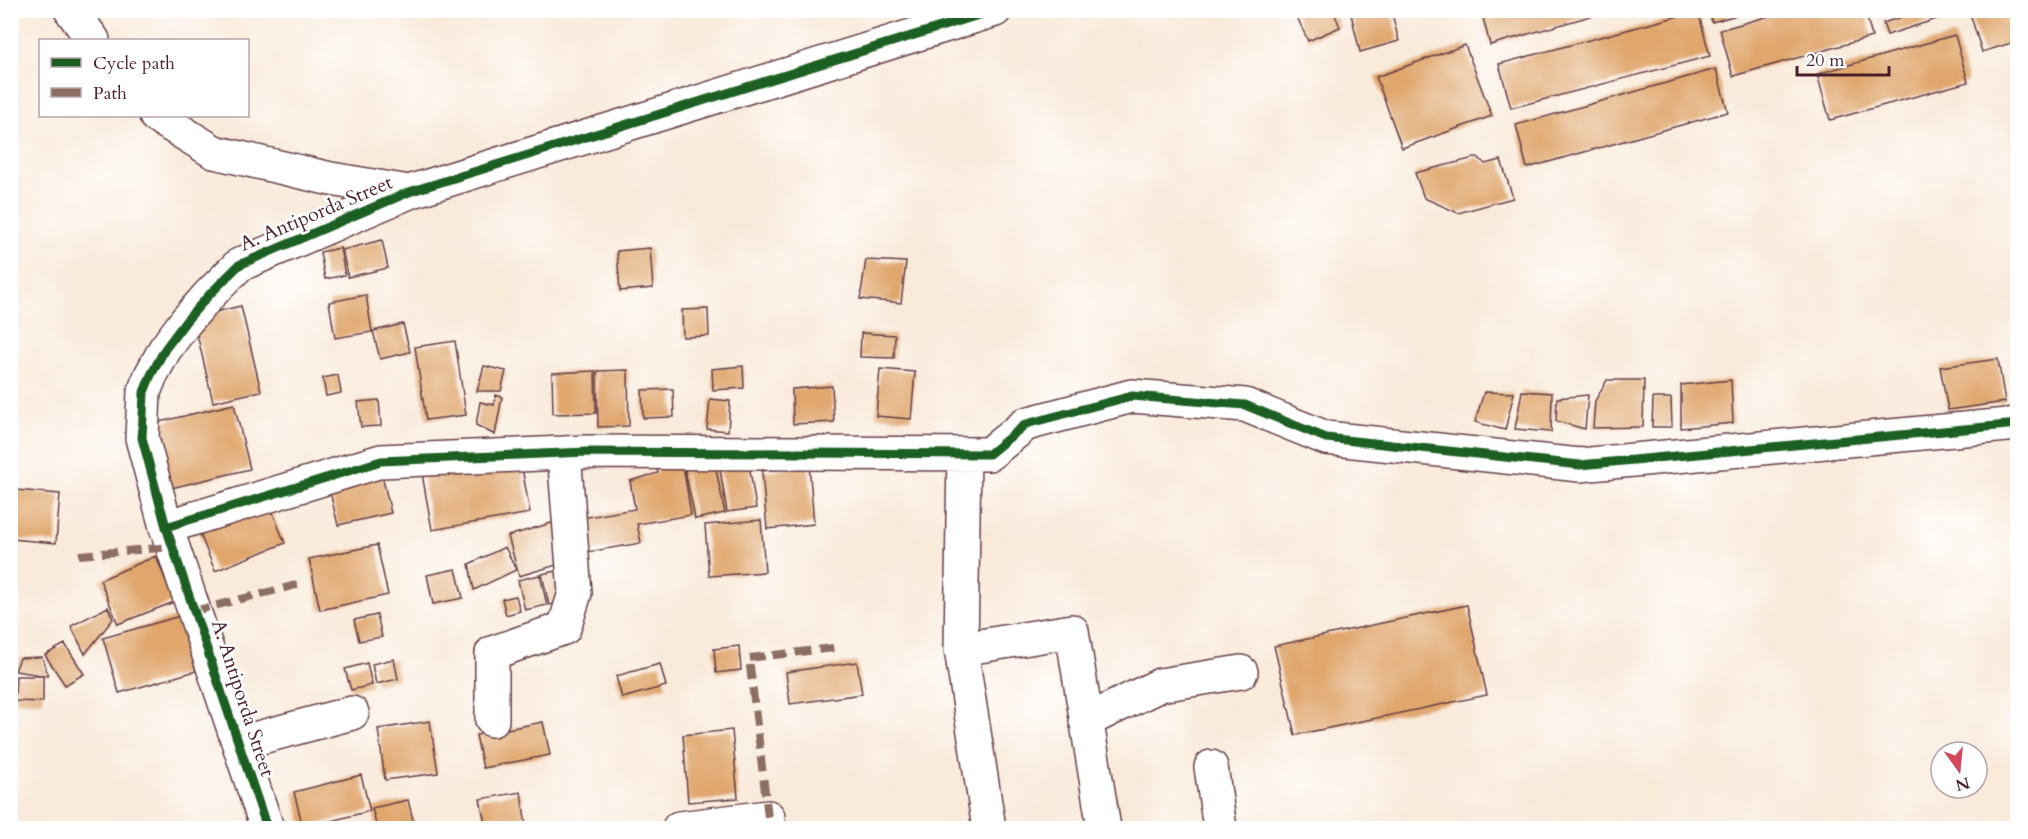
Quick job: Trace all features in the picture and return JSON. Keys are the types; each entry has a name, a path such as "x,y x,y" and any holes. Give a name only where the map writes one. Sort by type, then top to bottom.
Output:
{"street":[{"path":"71,10 92,39"},
{"name":"A. Antiporda Street","path":"267,828 166,527 142,438 144,392 151,375 172,340 209,295 239,265 409,192 994,10"},
{"path":"158,117 213,152 331,179 409,192"},
{"path":"166,527 381,461 564,453 989,454 1026,424 1132,396 1245,405 1326,438 1580,465 2018,424"},
{"path":"492,720 492,653 564,627 575,593 564,453"},
{"path":"964,454 961,649 989,828"},
{"path":"961,649 1072,631 1104,828"},
{"path":"1086,721 1160,685 1241,672"},
{"path":"239,742 352,713"},
{"path":"1211,767 1220,828"},
{"path":"679,828 768,817"}],"building":[{"path":"1294,10 1333,10 1340,27 1308,41"},
{"path":"1350,10 1391,10 1399,41 1360,52"},
{"path":"1481,10 1608,10 1608,11 1490,45"},
{"path":"1708,10 1751,10 1751,11 1712,22"},
{"path":"1790,10 1865,10 1872,37 1733,76 1720,30"},
{"path":"1923,10 1938,10 1940,18 1887,35 1883,23"},
{"path":"1969,10 2018,10 2018,41 1982,52"},
{"path":"1698,11 1710,56 1511,108 1499,64"},
{"path":"1955,35 1968,82 1830,120 1817,74"},
{"path":"1465,45 1492,116 1402,148 1376,77"},
{"path":"1716,69 1728,112 1527,168 1516,125"},
{"path":"1478,157 1485,164 1501,160 1513,198 1458,213 1424,198 1415,173"},
{"path":"382,240 388,268 348,277 342,250"},
{"path":"340,248 345,275 325,279 320,252"},
{"path":"650,248 653,288 620,291 617,251"},
{"path":"866,260 906,262 901,303 860,299"},
{"path":"366,295 372,332 335,338 329,302"},
{"path":"241,306 261,391 213,402 193,317"},
{"path":"708,309 709,336 683,337 682,310"},
{"path":"403,324 410,352 380,359 373,331"},
{"path":"861,333 895,335 894,358 860,357"},
{"path":"455,341 466,415 426,420 415,347"},
{"path":"1998,359 2005,402 1948,410 1940,367"},
{"path":"484,366 506,371 501,391 477,391"},
{"path":"743,366 744,388 713,390 712,369"},
{"path":"880,369 915,372 911,419 876,416"},
{"path":"628,370 629,426 598,427 597,371"},
{"path":"595,371 596,413 553,414 552,373"},
{"path":"338,375 341,393 326,396 323,378"},
{"path":"1607,380 1644,380 1643,427 1593,428 1595,401"},
{"path":"1731,380 1733,423 1681,428 1681,385"},
{"path":"832,386 834,422 793,424 792,389"},
{"path":"673,389 674,417 643,418 642,390"},
{"path":"1522,391 1552,393 1551,432 1515,429"},
{"path":"1484,392 1514,393 1505,430 1475,422"},
{"path":"496,395 502,397 495,435 476,425 480,402 494,405"},
{"path":"1588,395 1585,429 1556,421 1557,398"},
{"path":"1653,398 1671,398 1672,427 1652,427"},
{"path":"710,399 730,401 728,431 707,429"},
{"path":"379,400 381,426 361,427 358,402"},
{"path":"234,404 250,469 171,488 155,423"},
{"path":"807,440 814,524 767,529 762,471 793,468"},
{"path":"680,446 691,515 637,524 641,543 582,553 576,519 635,509 630,481 658,473 652,450"},
{"path":"712,450 725,513 695,519 682,456"},
{"path":"519,451 530,513 432,530 421,468"},
{"path":"747,452 756,508 727,512 718,457"},
{"path":"380,467 391,513 338,525 327,480"},
{"path":"15,490 60,494 56,543 11,539"},
{"path":"268,501 285,543 215,571 198,529"},
{"path":"761,520 765,572 709,576 705,525"},
{"path":"558,521 570,561 519,576 508,536"},
{"path":"377,545 388,595 320,610 309,559"},
{"path":"505,547 516,570 474,590 469,564"},
{"path":"156,556 174,602 118,624 100,580"},
{"path":"456,569 463,598 433,604 427,575"},
{"path":"564,569 571,601 549,605 542,574"},
{"path":"540,575 547,605 525,610 518,580"},
{"path":"516,596 520,611 506,615 502,599"},
{"path":"1467,605 1487,695 1295,735 1274,646"},
{"path":"108,607 113,619 85,654 71,626"},
{"path":"377,615 382,637 359,641 354,620"},
{"path":"180,616 196,671 119,693 103,638"},
{"path":"65,644 84,674 65,685 45,655"},
{"path":"739,646 741,670 716,673 714,649"},
{"path":"42,657 48,676 15,671 20,658"},
{"path":"394,659 398,679 376,684 372,664"},
{"path":"857,662 862,694 790,704 786,672"},
{"path":"367,663 372,685 351,690 345,669"},
{"path":"660,664 666,686 622,698 616,676"},
{"path":"16,676 43,676 43,702 15,701"},
{"path":"430,721 438,773 385,780 378,729"},
{"path":"543,722 550,755 483,768 476,735"},
{"path":"732,730 738,798 688,802 683,735"},
{"path":"361,775 370,811 303,828 294,792"},
{"path":"521,792 526,825 486,828 480,799"},
{"path":"408,800 415,828 377,828 372,808"}],"marked path":[{"path":"79,555 172,547"},
{"path":"194,611 300,584"},
{"path":"768,817 749,658 834,648"}],"cycle path":[{"path":"267,828 166,527 142,438 144,392 151,375 165,349 209,295 239,265 409,192 995,10"},
{"path":"166,527 381,461 586,452 989,454 1026,424 1132,396 1245,405 1326,438 1580,465 2018,424"}]}
